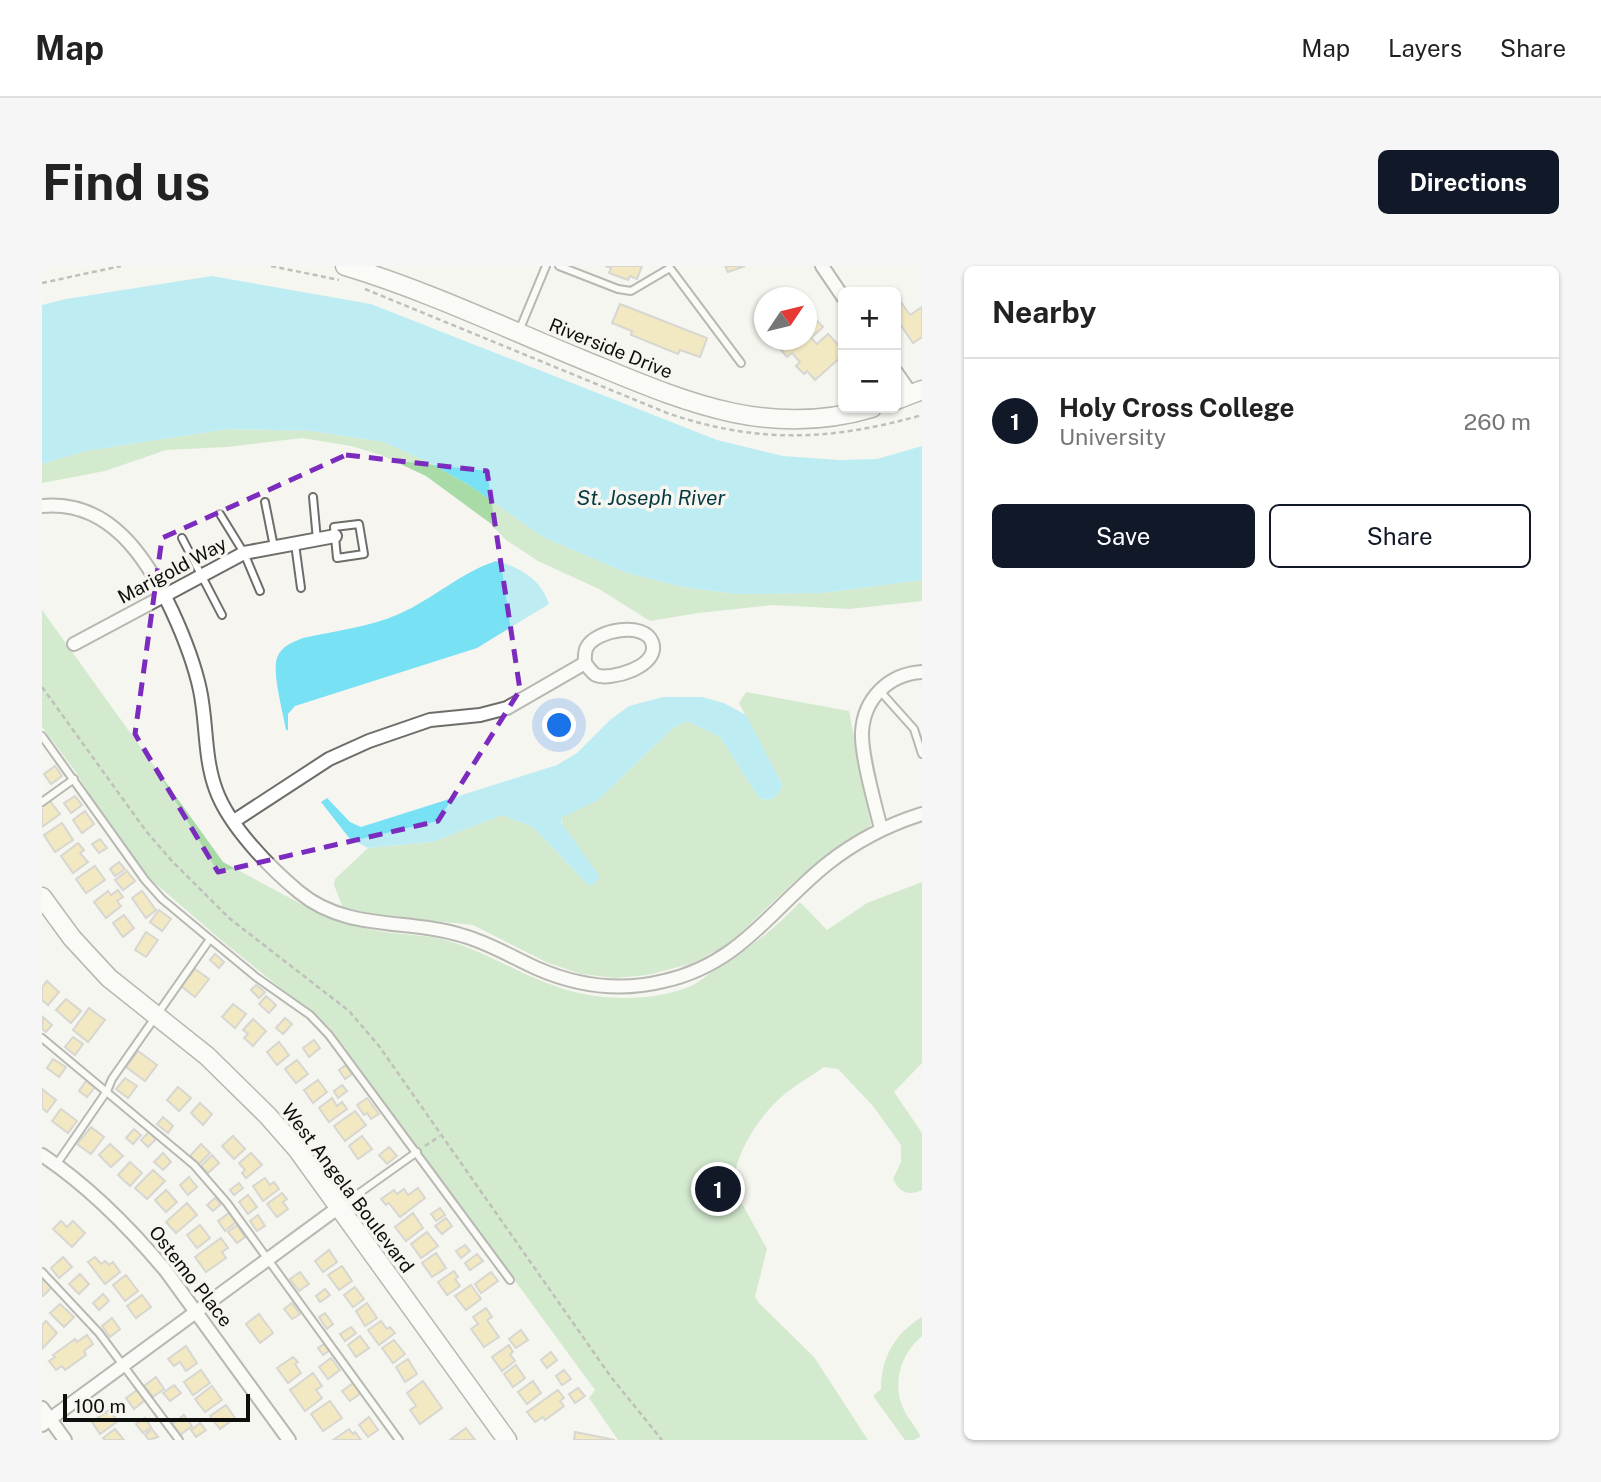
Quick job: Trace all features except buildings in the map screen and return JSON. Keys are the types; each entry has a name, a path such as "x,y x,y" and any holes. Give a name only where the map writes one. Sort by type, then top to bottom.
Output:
{"street":[{"name":"Riverside Drive","path":"345,266 688,402 732,414 781,419 817,418 844,413"},
{"path":"822,266 838,290"},
{"path":"42,506 62,505 99,517 120,532 137,550 164,595 194,663 205,719 210,770 216,792 257,850 297,891 335,914 366,922 467,936 568,980 618,987 644,985 674,979 719,960 736,949 829,863 881,829 922,814"},
{"name":"Marigold Way","path":"74,644 244,553 335,536"},
{"path":"639,630 647,634 652,641 654,652 643,666 605,677 594,674 585,663 585,649 592,640 605,633 639,630"},
{"path":"234,821 339,754 430,720 480,715 507,708 585,663"},
{"path":"881,829 862,731 870,702 880,691 895,678 906,673 922,672"},
{"name":"West Angela Boulevard","path":"42,897 108,978 207,1056 268,1116 296,1149 507,1440"},
{"name":"Ostemo Place","path":"42,1155 95,1197 147,1248 289,1440"},
{"path":"65,1440 45,1417 123,1365 339,1208"}],"lane":[{"path":"518,333 546,266"},
{"path":"559,266 618,289 631,291 670,268 741,363"},
{"path":"313,496 317,540"},
{"path":"265,502 274,547"},
{"path":"220,514 244,553 260,591"},
{"path":"359,524 364,554 337,558 335,536 334,527 359,524"},
{"path":"182,538 222,615"},
{"path":"295,544 301,588"},
{"path":"880,691 914,729 922,754"},
{"path":"42,736 145,880 162,899 256,977 310,1015 329,1035 509,1280"},
{"path":"42,802 74,779"},
{"path":"57,1165 107,1091 111,1079 210,939"},
{"path":"42,1038 194,1165 227,1203 398,1440"},
{"path":"339,1208 417,1152"},
{"path":"42,1272 99,1333 179,1440"}],"path":[{"path":"42,283 121,266"},
{"path":"417,1152 441,1135"}],"highlighted area":[{"path":"346,455 487,471 520,690 438,821 218,872 135,734 162,538"}],"green space":[{"path":"228,429 312,431 383,442 426,461 469,485 543,537 627,573 682,587 736,594 822,593 922,580 922,601 849,609 773,605 650,621 599,589 538,561 506,540 490,523 426,476 381,455 351,446 302,438 227,447 166,450 105,471 42,483 42,464 86,451"},
{"path":"42,610 223,862 327,918 377,931 452,942 571,991 605,997 641,997 675,991 694,984 759,940 800,902 827,930 867,903 922,882 922,1063 894,1092 922,1133 922,1190 909,1193 899,1187 893,1179 901,1162 901,1145 873,1106 838,1069 824,1067 784,1095 762,1117 741,1154 734,1180 735,1191 767,1249 755,1297 814,1357 868,1440 618,1440 589,1398 595,1390 330,1028 149,878 102,815 75,771 42,727"},
{"path":"746,692 849,711 871,825 795,881 729,944 693,963 648,975 615,978 581,974 548,963 473,925 385,916 343,908 334,885 335,879 368,848 433,842 502,815 533,827 587,884 560,817 598,800 673,728 687,721 720,737 759,798 768,800 775,797 782,784 739,703"},
{"path":"922,1317 922,1336 903,1361 898,1381 905,1412 922,1440 905,1440 873,1396 881,1389 884,1367 891,1347 912,1323"}],"water":[{"name":"St. Joseph River","path":"212,276 371,304 717,440 783,456 839,460 877,459 922,446 922,580 822,593 736,594 682,587 627,573 543,537 469,485 426,461 383,442 312,431 228,429 86,451 42,464 42,305"},
{"path":"496,561 529,575 541,588 549,604 477,648 295,706 288,714 286,730 276,673 277,658 284,647 303,638 364,625 399,614 470,572"},
{"path":"663,697 702,697 724,703 746,715 782,784 781,788 771,799 759,798 720,737 687,721 673,728 598,800 561,818 561,822 598,874 599,879 592,886 587,884 533,827 502,815 433,842 368,848 350,839 321,802 327,798 350,822 361,827 557,765 577,753 610,720 629,706"}],"place":[{"name":"Holy Cross College","path":"718,1189"}]}
